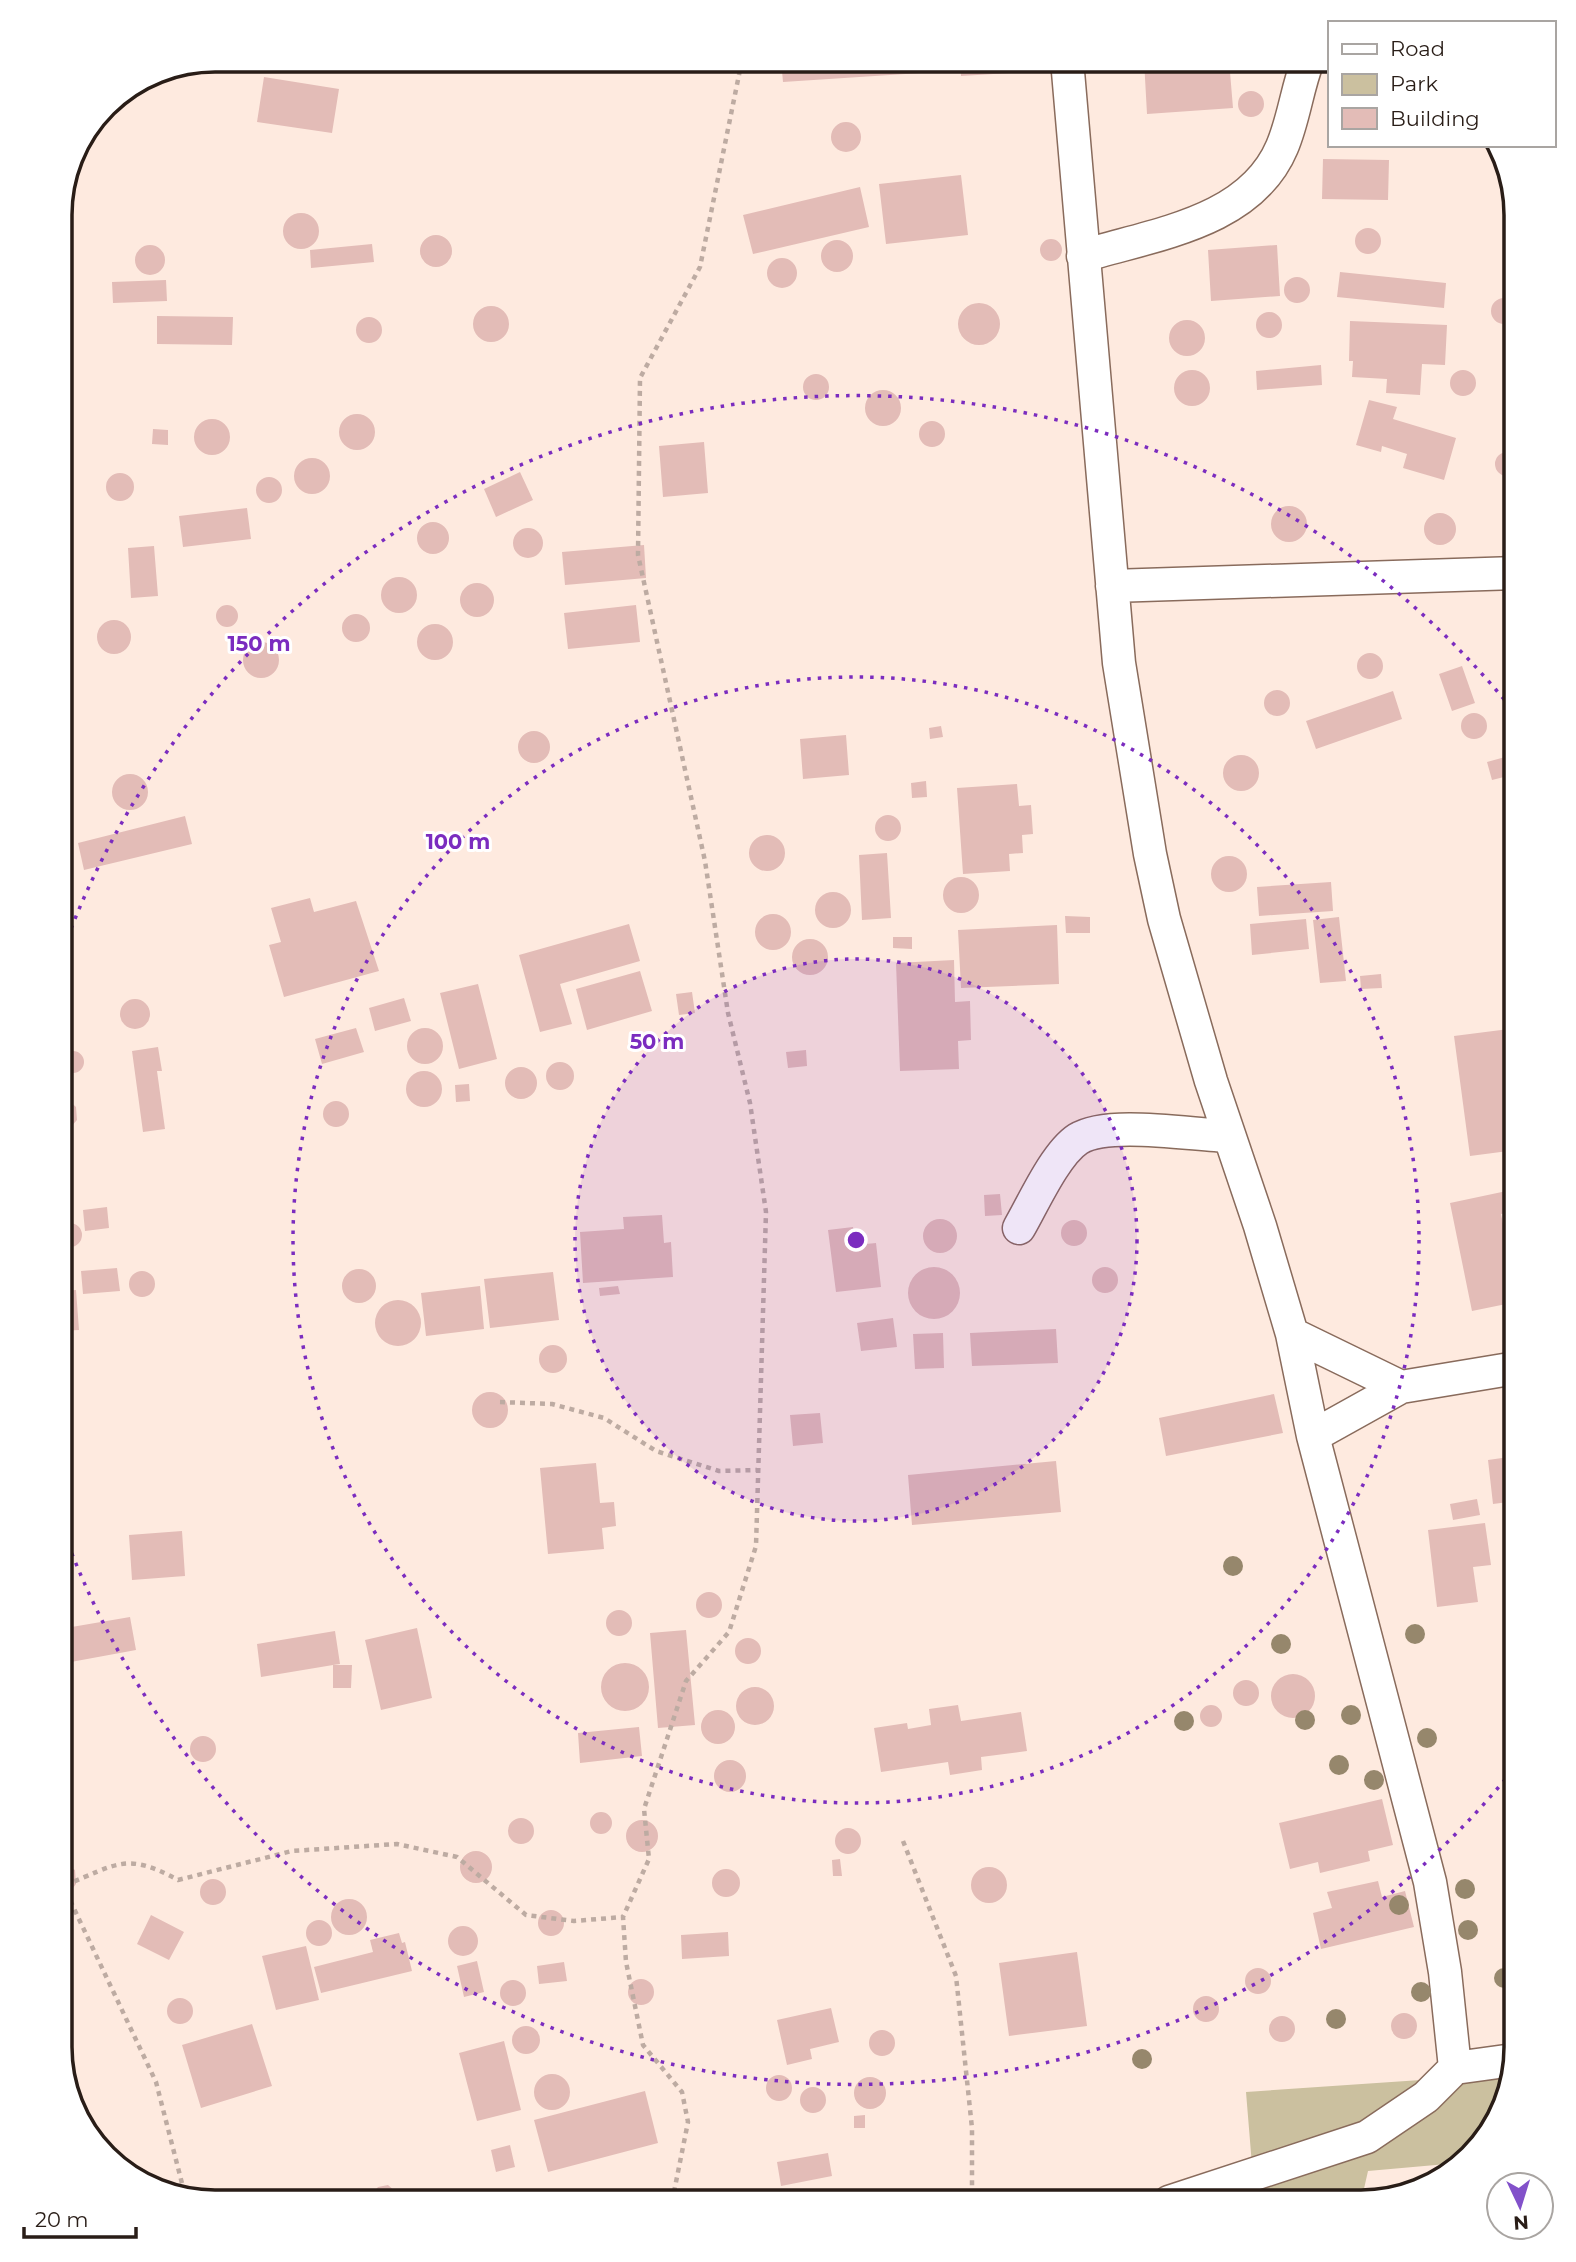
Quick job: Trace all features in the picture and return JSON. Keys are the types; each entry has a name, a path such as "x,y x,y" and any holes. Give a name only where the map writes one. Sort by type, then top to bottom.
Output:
{"street":[{"path":"1068,72 1119,663 1150,854 1164,919 1228,1136 1260,1226 1292,1334 1313,1436 1430,1882 1445,1972 1455,2068"},
{"path":"1083,256 1206,218 1239,202 1263,178 1281,149 1304,72"},
{"path":"1112,586 1504,573"},
{"path":"1019,1228 1064,1153 1079,1138 1102,1131 1144,1130 1228,1136"},
{"path":"1292,1334 1401,1388"},
{"path":"1313,1436 1401,1388 1504,1370"},
{"path":"1206,2190 1367,2137 1426,2097 1455,2068 1503,2061"}],"path":[{"path":"674,2190 688,2122 682,2092 643,2045 626,1962 623,1917 649,1858 644,1809 686,1681 729,1632 756,1546 766,1212 750,1103 729,1013 705,861 638,555 640,378 699,267 740,72"},
{"path":"500,1402 552,1404 604,1418 656,1451 719,1471 757,1470"},
{"path":"903,1841 956,1976 972,2128 972,2190"},
{"path":"72,1882 129,1861 157,1868 178,1880 292,1851 397,1844 457,1857 526,1915 574,1921 623,1917"},
{"path":"72,1900 156,2082 183,2186"}],"green space":[{"path":"1501,2075 1485,2119 1475,2134 1448,2161 1443,2164 1368,2171 1364,2190 1254,2190 1246,2092"}],"building":[{"path":"782,72 936,72 783,82"},
{"path":"961,72 1024,72 961,76"},
{"path":"1145,72 1230,72 1233,108 1147,114"},
{"path":"264,77 339,89 332,133 257,122"},
{"path":"1251,91 1260,95 1264,104 1260,113 1251,117 1242,113 1238,104 1242,95"},
{"path":"846,122 857,126 861,137 857,148 846,152 835,148 831,137 835,126"},
{"path":"1323,159 1389,160 1388,200 1322,199"},
{"path":"961,175 968,235 886,244 879,184"},
{"path":"860,187 869,227 753,254 743,215"},
{"path":"301,213 314,218 319,231 314,244 301,249 288,244 283,231 288,218"},
{"path":"1368,228 1377,232 1381,241 1377,250 1368,254 1359,250 1355,241 1359,232"},
{"path":"436,235 448,239 452,251 448,263 436,267 424,263 420,251 424,239"},
{"path":"1051,239 1059,242 1062,250 1059,258 1051,261 1043,258 1040,250 1043,242"},
{"path":"837,240 849,244 853,256 849,268 837,272 825,268 821,256 825,244"},
{"path":"372,244 374,262 311,268 310,250"},
{"path":"150,245 156,246 164,254 164,266 156,274 150,275 144,274 136,266 135,260 136,254 144,246"},
{"path":"1277,245 1280,296 1211,301 1208,250"},
{"path":"782,258 792,263 797,273 792,283 782,288 772,283 767,273 772,263"},
{"path":"1340,272 1446,283 1444,308 1337,297"},
{"path":"1297,277 1306,281 1310,290 1306,299 1297,303 1288,299 1284,290 1288,281"},
{"path":"166,280 167,301 113,303 112,282"},
{"path":"1504,298 1504,324 1495,320 1491,311 1499,299"},
{"path":"979,303 994,309 1000,324 994,339 979,345 964,339 958,324 964,309"},
{"path":"491,306 503,312 509,324 503,336 491,342 479,336 473,324 479,312"},
{"path":"1269,312 1278,316 1282,325 1278,334 1269,338 1260,334 1256,325 1260,316"},
{"path":"157,316 233,317 232,345 157,344"},
{"path":"369,317 378,321 382,330 378,339 369,343 360,339 356,330 360,321"},
{"path":"1187,320 1200,325 1205,338 1200,351 1187,356 1174,351 1169,338 1174,325"},
{"path":"1350,321 1447,325 1445,365 1422,364 1420,395 1386,393 1387,379 1352,377 1353,361 1349,361"},
{"path":"1321,365 1322,385 1257,390 1256,371"},
{"path":"1192,370 1205,375 1210,388 1205,401 1192,406 1179,401 1174,388 1179,375"},
{"path":"1463,370 1472,374 1476,383 1472,392 1463,396 1454,392 1450,383 1454,374"},
{"path":"816,374 825,378 829,387 825,396 816,400 807,396 803,387 807,378"},
{"path":"883,390 896,395 901,408 896,421 883,426 870,421 865,408 870,395"},
{"path":"1369,400 1397,407 1393,419 1456,438 1444,480 1403,468 1407,454 1382,446 1381,452 1356,445"},
{"path":"357,414 370,419 375,432 370,445 357,450 344,445 339,432 344,419"},
{"path":"212,419 225,424 230,437 225,450 212,455 199,450 194,437 199,424"},
{"path":"932,421 941,425 945,434 941,443 932,447 923,443 919,434 923,425"},
{"path":"153,429 168,430 168,445 152,444"},
{"path":"704,442 708,493 663,497 659,446"},
{"path":"1502,453 1504,475 1498,473 1495,464 1498,455"},
{"path":"312,458 325,463 330,476 325,489 312,494 299,489 294,476 299,463"},
{"path":"520,472 533,500 496,517 484,489"},
{"path":"120,473 130,477 134,487 130,497 120,501 110,497 106,487 110,477"},
{"path":"269,477 278,481 282,490 278,499 269,503 260,499 256,490 260,481"},
{"path":"1289,506 1302,511 1307,524 1302,537 1289,542 1276,537 1271,524 1276,511"},
{"path":"247,508 251,539 183,547 179,516"},
{"path":"1440,513 1452,517 1456,529 1452,541 1440,545 1428,541 1424,529 1428,517"},
{"path":"433,522 444,527 449,538 444,549 433,554 422,549 417,538 422,527"},
{"path":"528,528 539,532 543,543 539,554 528,558 517,554 513,543 517,532"},
{"path":"644,545 646,578 565,585 562,552"},
{"path":"154,546 158,596 131,598 128,548"},
{"path":"399,577 412,582 417,595 412,608 399,613 386,608 381,595 386,582"},
{"path":"477,583 489,588 494,600 489,612 477,617 465,612 460,600 465,588"},
{"path":"227,605 235,608 238,616 235,624 227,627 219,624 216,616 219,608"},
{"path":"636,605 640,642 568,649 564,613"},
{"path":"356,614 366,618 370,628 366,638 356,642 346,638 342,628 346,618"},
{"path":"114,620 126,625 131,637 126,649 114,654 102,649 97,637 102,625"},
{"path":"435,624 448,629 453,642 448,655 435,660 422,655 417,642 422,629"},
{"path":"261,642 274,647 279,660 274,673 261,678 248,673 243,660 248,647"},
{"path":"1370,653 1379,657 1383,666 1379,675 1370,679 1361,675 1357,666 1361,657"},
{"path":"1462,666 1475,703 1452,711 1439,674"},
{"path":"1277,690 1286,694 1290,703 1286,712 1277,716 1268,712 1264,703 1268,694"},
{"path":"1393,691 1402,719 1316,749 1306,721"},
{"path":"1474,713 1483,717 1487,726 1483,735 1474,739 1465,735 1461,726 1465,717"},
{"path":"941,726 943,737 930,739 929,728"},
{"path":"534,731 545,736 550,747 545,758 534,763 523,758 518,747 523,736"},
{"path":"846,735 849,775 803,779 800,739"},
{"path":"1241,755 1254,760 1259,773 1254,786 1241,791 1228,786 1223,773 1228,760"},
{"path":"1504,757 1504,777 1492,780 1487,762"},
{"path":"130,774 143,779 148,792 143,805 130,810 117,805 112,792 117,779"},
{"path":"926,781 927,797 912,798 911,783"},
{"path":"1017,784 1019,806 1031,805 1033,834 1022,835 1023,853 1009,854 1010,871 963,874 957,788"},
{"path":"888,815 897,819 901,828 897,837 888,841 879,837 875,828 879,819"},
{"path":"185,816 192,844 84,870 78,843"},
{"path":"767,835 780,840 785,853 780,866 767,871 754,866 749,853 754,840"},
{"path":"887,853 891,918 862,920 859,855"},
{"path":"1229,856 1242,861 1247,874 1242,887 1229,892 1216,887 1211,874 1216,861"},
{"path":"961,877 974,882 979,895 974,908 961,913 948,908 943,895 948,882"},
{"path":"1331,882 1333,911 1259,916 1257,887"},
{"path":"833,892 846,897 851,910 846,923 833,928 820,923 815,910 820,897"},
{"path":"310,898 314,912 356,901 379,971 284,997 269,945 281,942 271,908"},
{"path":"773,914 786,919 791,932 786,945 773,950 760,945 755,932 760,919"},
{"path":"1065,916 1090,917 1090,933 1066,933"},
{"path":"1339,917 1346,981 1320,983 1313,920"},
{"path":"1306,919 1309,949 1252,955 1250,924"},
{"path":"629,924 640,961 560,984 572,1024 540,1032 519,955"},
{"path":"1057,925 1059,984 961,988 958,930"},
{"path":"893,937 912,937 912,949 893,948"},
{"path":"810,939 823,944 828,957 823,970 810,975 797,970 792,957 797,944"},
{"path":"954,960 955,1002 970,1001 971,1040 958,1041 959,1069 900,1071 896,963"},
{"path":"640,971 652,1011 587,1030 576,989"},
{"path":"1381,974 1382,988 1361,989 1360,976"},
{"path":"478,984 497,1059 459,1069 440,993"},
{"path":"692,992 695,1013 679,1015 676,994"},
{"path":"404,998 411,1021 375,1031 369,1008"},
{"path":"135,999 146,1003 150,1014 146,1025 135,1029 124,1025 120,1014 124,1003"},
{"path":"356,1028 364,1052 322,1064 315,1039"},
{"path":"425,1028 438,1033 443,1046 438,1059 425,1064 412,1059 407,1046 412,1033"},
{"path":"1504,1030 1504,1152 1470,1156 1454,1036"},
{"path":"158,1047 162,1071 157,1071 165,1129 143,1132 132,1051"},
{"path":"806,1050 807,1066 788,1068 786,1052"},
{"path":"72,1051 81,1054 81,1070 72,1073"},
{"path":"560,1062 570,1066 574,1076 570,1086 560,1090 550,1086 546,1076 550,1066"},
{"path":"521,1067 532,1072 537,1083 532,1094 521,1099 510,1094 505,1083 510,1072"},
{"path":"424,1071 437,1076 442,1089 437,1102 424,1107 411,1102 406,1089 411,1076"},
{"path":"469,1084 470,1101 456,1102 455,1085"},
{"path":"336,1101 345,1105 349,1114 345,1123 336,1127 327,1123 323,1114 327,1105"},
{"path":"72,1103 76,1107 77,1120 72,1126"},
{"path":"1504,1192 1504,1213 1501,1214 1504,1229 1504,1304 1472,1311 1450,1203"},
{"path":"1000,1194 1002,1215 985,1216 984,1195"},
{"path":"107,1207 109,1228 85,1231 83,1210"},
{"path":"662,1215 664,1243 671,1242 673,1277 583,1283 580,1232 624,1229 623,1217"},
{"path":"940,1219 952,1224 957,1236 952,1248 940,1253 928,1248 923,1236 928,1224"},
{"path":"1074,1220 1083,1224 1087,1233 1083,1242 1074,1246 1065,1242 1061,1233 1065,1224"},
{"path":"72,1223 81,1230 79,1244 72,1247"},
{"path":"853,1227 856,1245 876,1243 881,1287 836,1292 828,1230"},
{"path":"934,1267 944,1269 952,1275 958,1283 958,1303 952,1311 944,1317 934,1319 924,1317 916,1311 910,1303 908,1293 910,1283 916,1275 924,1269"},
{"path":"1105,1267 1114,1271 1118,1280 1114,1289 1105,1293 1096,1289 1092,1280 1096,1271"},
{"path":"117,1268 120,1291 83,1294 81,1271"},
{"path":"359,1269 371,1274 376,1286 371,1298 359,1303 347,1298 342,1286 347,1274"},
{"path":"142,1271 151,1275 155,1284 151,1293 142,1297 133,1293 129,1284 133,1275"},
{"path":"553,1272 559,1320 490,1328 484,1279"},
{"path":"480,1286 484,1329 426,1336 421,1293"},
{"path":"618,1286 620,1294 600,1296 599,1288"},
{"path":"72,1290 76,1290 79,1330 72,1330"},
{"path":"398,1300 414,1307 421,1323 414,1339 398,1346 382,1339 375,1323 382,1307"},
{"path":"893,1318 897,1347 861,1351 857,1323"},
{"path":"1056,1329 1058,1363 972,1366 970,1333"},
{"path":"943,1333 944,1368 915,1369 913,1334"},
{"path":"553,1345 563,1349 567,1359 563,1369 553,1373 543,1369 539,1359 543,1349"},
{"path":"490,1392 503,1397 508,1410 503,1423 490,1428 477,1423 472,1410 477,1397"},
{"path":"1274,1394 1283,1433 1166,1456 1159,1418"},
{"path":"820,1413 823,1443 793,1446 790,1415"},
{"path":"1504,1458 1504,1503 1493,1504 1488,1460"},
{"path":"1056,1461 1061,1512 912,1525 908,1475"},
{"path":"596,1463 600,1503 614,1502 616,1526 602,1528 604,1549 548,1554 540,1468"},
{"path":"1477,1499 1480,1515 1453,1520 1450,1504"},
{"path":"1485,1523 1491,1565 1473,1567 1478,1602 1437,1607 1428,1530"},
{"path":"182,1531 185,1576 132,1580 129,1535"},
{"path":"709,1592 718,1596 722,1605 718,1614 709,1618 700,1614 696,1605 700,1596"},
{"path":"619,1610 628,1614 632,1623 628,1632 619,1636 610,1632 606,1623 610,1614"},
{"path":"130,1617 136,1650 72,1662 72,1627"},
{"path":"417,1628 432,1698 381,1710 365,1640"},
{"path":"686,1630 695,1725 658,1728 650,1633"},
{"path":"335,1631 340,1664 261,1677 257,1644"},
{"path":"748,1638 757,1642 761,1651 757,1660 748,1664 739,1660 735,1651 739,1642"},
{"path":"625,1663 642,1670 649,1687 642,1704 625,1711 608,1704 601,1687 608,1670"},
{"path":"333,1665 352,1665 351,1688 333,1688"},
{"path":"1293,1674 1308,1681 1315,1696 1308,1711 1293,1718 1278,1711 1271,1696 1278,1681"},
{"path":"1246,1680 1255,1684 1259,1693 1255,1702 1246,1706 1237,1702 1233,1693 1237,1684"},
{"path":"755,1687 768,1693 774,1706 768,1719 755,1725 742,1719 736,1706 742,1693"},
{"path":"958,1705 961,1721 1021,1712 1027,1751 981,1757 982,1770 950,1775 948,1762 881,1772 874,1728 907,1723 908,1729 931,1725 929,1709"},
{"path":"1211,1705 1219,1708 1222,1716 1219,1724 1211,1727 1203,1724 1200,1716 1203,1708"},
{"path":"718,1710 730,1715 735,1727 730,1739 718,1744 706,1739 701,1727 706,1715"},
{"path":"639,1727 642,1756 580,1763 578,1733"},
{"path":"203,1736 212,1740 216,1749 212,1758 203,1762 194,1758 190,1749 194,1740"},
{"path":"730,1760 742,1764 746,1776 742,1788 730,1792 718,1788 714,1776 718,1764"},
{"path":"1382,1799 1393,1845 1368,1851 1370,1861 1320,1873 1318,1862 1290,1869 1279,1823"},
{"path":"601,1812 611,1819 612,1823 605,1833 601,1834 591,1827 590,1823 597,1813"},
{"path":"521,1818 530,1822 534,1831 530,1840 521,1844 512,1840 508,1831 512,1822"},
{"path":"642,1820 653,1825 658,1836 653,1847 642,1852 631,1847 626,1836 631,1825"},
{"path":"848,1828 857,1832 861,1841 857,1850 848,1854 839,1850 835,1841 839,1832"},
{"path":"476,1851 487,1856 492,1867 487,1878 476,1883 465,1878 460,1867 465,1856"},
{"path":"840,1859 842,1876 833,1876 832,1860"},
{"path":"989,1867 1002,1872 1007,1885 1002,1898 989,1903 976,1898 971,1885 976,1872"},
{"path":"72,1868 75,1870 76,1884 72,1889"},
{"path":"726,1869 736,1873 740,1883 736,1893 726,1897 716,1893 712,1883 716,1873"},
{"path":"213,1879 222,1883 226,1892 222,1901 213,1905 204,1901 200,1892 204,1883"},
{"path":"1378,1881 1382,1897 1405,1891 1414,1927 1321,1949 1313,1913 1332,1908 1327,1892"},
{"path":"349,1899 362,1904 367,1917 362,1930 349,1935 336,1930 331,1917 336,1904"},
{"path":"551,1910 560,1914 564,1923 560,1932 551,1936 542,1932 538,1923 542,1914"},
{"path":"151,1915 184,1932 169,1960 137,1944"},
{"path":"319,1920 328,1924 332,1933 328,1942 319,1946 310,1942 306,1933 310,1924"},
{"path":"463,1926 474,1930 478,1941 474,1952 463,1956 452,1952 448,1941 452,1930"},
{"path":"728,1932 729,1956 682,1959 681,1935"},
{"path":"399,1933 402,1943 405,1942 412,1971 321,1993 314,1967 373,1952 370,1940"},
{"path":"306,1946 319,2000 276,2010 262,1956"},
{"path":"1077,1952 1087,2026 1009,2036 999,1963"},
{"path":"477,1961 484,1992 464,1997 457,1966"},
{"path":"564,1962 567,1981 539,1984 537,1966"},
{"path":"1258,1968 1267,1972 1271,1981 1267,1990 1258,1994 1249,1990 1245,1981 1249,1972"},
{"path":"641,1979 650,1983 654,1992 650,2001 641,2005 632,2001 628,1992 632,1983"},
{"path":"513,1980 522,1984 526,1993 522,2002 513,2006 504,2002 500,1993 504,1984"},
{"path":"1206,1996 1215,2000 1219,2009 1215,2018 1206,2022 1197,2018 1193,2009 1197,2000"},
{"path":"180,1998 189,2002 193,2011 189,2020 180,2024 171,2020 167,2011 171,2002"},
{"path":"831,2008 839,2042 810,2049 812,2059 787,2065 777,2020"},
{"path":"1404,2013 1413,2017 1417,2026 1413,2035 1404,2039 1395,2035 1391,2026 1395,2017"},
{"path":"1282,2016 1291,2020 1295,2029 1291,2038 1282,2042 1273,2038 1269,2029 1273,2020"},
{"path":"252,2024 272,2086 201,2108 182,2045"},
{"path":"526,2026 536,2030 540,2040 536,2050 526,2054 516,2050 512,2040 516,2030"},
{"path":"882,2030 891,2034 895,2043 891,2052 882,2056 873,2052 869,2043 873,2034"},
{"path":"504,2041 521,2110 477,2121 459,2053"},
{"path":"552,2074 565,2079 570,2092 565,2105 552,2110 539,2105 534,2092 539,2079"},
{"path":"779,2075 788,2079 792,2088 788,2097 779,2101 770,2097 766,2088 770,2079"},
{"path":"870,2077 882,2081 886,2093 882,2105 870,2109 858,2105 854,2093 858,2081"},
{"path":"813,2087 822,2091 826,2100 822,2109 813,2113 804,2109 800,2100 804,2091"},
{"path":"645,2091 658,2143 548,2172 534,2120"},
{"path":"865,2115 865,2128 854,2128 854,2116"},
{"path":"510,2145 515,2167 496,2172 491,2150"},
{"path":"828,2153 832,2176 781,2186 777,2162"},
{"path":"388,2185 394,2190 375,2190"}]}
